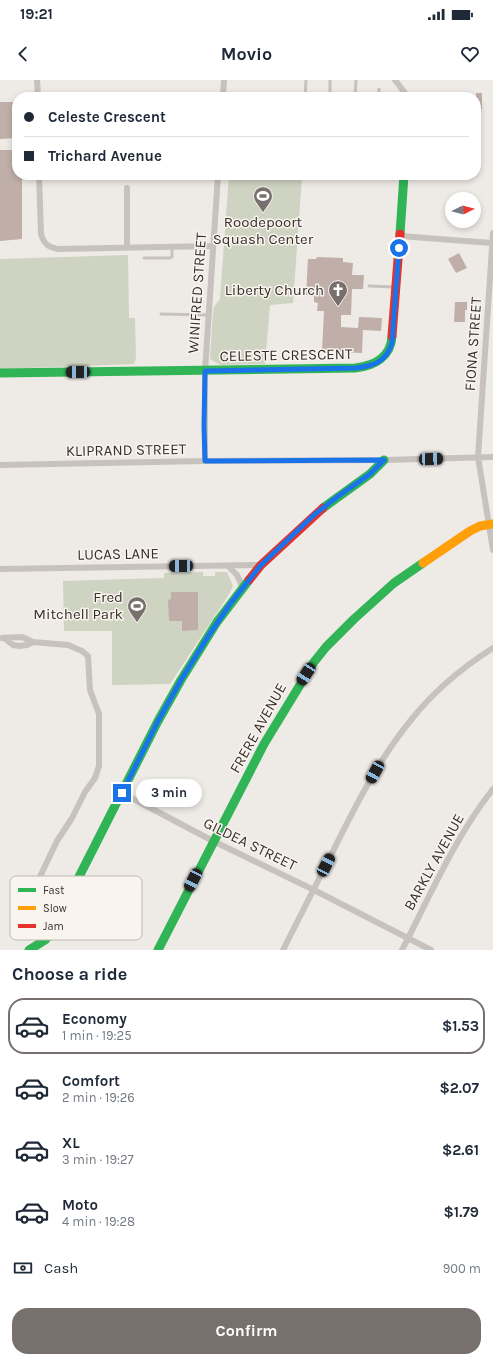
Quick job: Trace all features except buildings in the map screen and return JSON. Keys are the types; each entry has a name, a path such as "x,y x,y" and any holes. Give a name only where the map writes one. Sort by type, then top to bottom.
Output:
{"street":[{"path":"37,80 38,92"},
{"path":"223,92 224,80"},
{"path":"395,80 404,92"},
{"path":"40,180 41,234 43,241 47,246 58,249 212,246"},
{"name":"WINIFRED STREET","path":"205,461 205,371 212,246 218,180"},
{"name":"CELESTE CRESCENT","path":"0,373 355,368 374,365 387,354 392,343 400,236 401,180"},
{"path":"127,188 127,247"},
{"name":"FIONA STREET","path":"493,233 478,457 491,524 493,550"},
{"path":"400,236 492,243"},
{"name":"KLIPRAND STREET","path":"0,465 205,461 384,460 493,457"},
{"path":"80,876 158,721 181,680 217,622 261,565 314,515 370,474 384,460"},
{"name":"FRERE AVENUE","path":"158,950 273,727 314,662 326,647 354,619 394,582 470,531 480,526 491,524"},
{"name":"LUCAS LANE","path":"0,569 261,565"},
{"path":"228,566 237,575 243,588"},
{"path":"2,638 22,637 33,642 68,645 82,651 88,656 90,690 99,714 99,766 95,778 85,792 41,876"},
{"path":"2,638 13,645 19,646 27,645 33,642"},
{"path":"282,950 375,772 400,734 420,709 441,688 468,665 493,648"},
{"name":"BARKLY AVENUE","path":"402,950 455,848 476,812 493,789"},
{"name":"GILDEA STREET","path":"122,793 213,841 314,890 431,950"},
{"path":"29,950 45,940"}],"lane":[{"path":"305,92 306,80"},
{"path":"330,80 330,92"},
{"path":"355,92 356,80"},
{"path":"144,258 170,258 172,257 172,246"},
{"path":"369,286 397,287"},
{"path":"161,314 208,315"}],"green space":[{"name":"Roodepoort Squash Center","path":"229,180 302,180 293,303 270,305 265,364 221,365 210,359 213,312 214,307 220,299"},
{"path":"128,255 129,318 135,318 136,358 134,364 0,369 0,259"},
{"name":"Fred Mitchell Park","path":"203,572 203,576 215,576 215,572 227,572 233,586 228,596 170,684 112,685 112,631 64,631 63,581 164,578 164,573"}],"traffic: fast":[{"path":"400,234 404,180"},
{"path":"0,373 355,368 375,363 385,355 391,343 392,336"},
{"path":"323,508 370,474 384,460"},
{"path":"158,950 264,744 314,662 326,647 354,619 394,583 423,563"},
{"path":"79,876 158,721 181,680 217,622 249,580"},
{"path":"29,950 45,940"}],"traffic: slow":[{"path":"423,563 470,531 480,526 493,524"}],"traffic: jam":[{"path":"392,336 400,234"},
{"path":"249,580 261,565 323,508"}],"place":[{"name":"Roodepoort Squash Center","path":"263,213"},
{"name":"Liberty Church","path":"338,307"},
{"name":"Fred Mitchell Park","path":"137,623"}],"route":[{"path":"122,793 158,721 181,680 230,604 261,565 314,515 370,474 384,460 205,461 205,371 355,368 374,365 387,354 392,343 399,248"}]}
